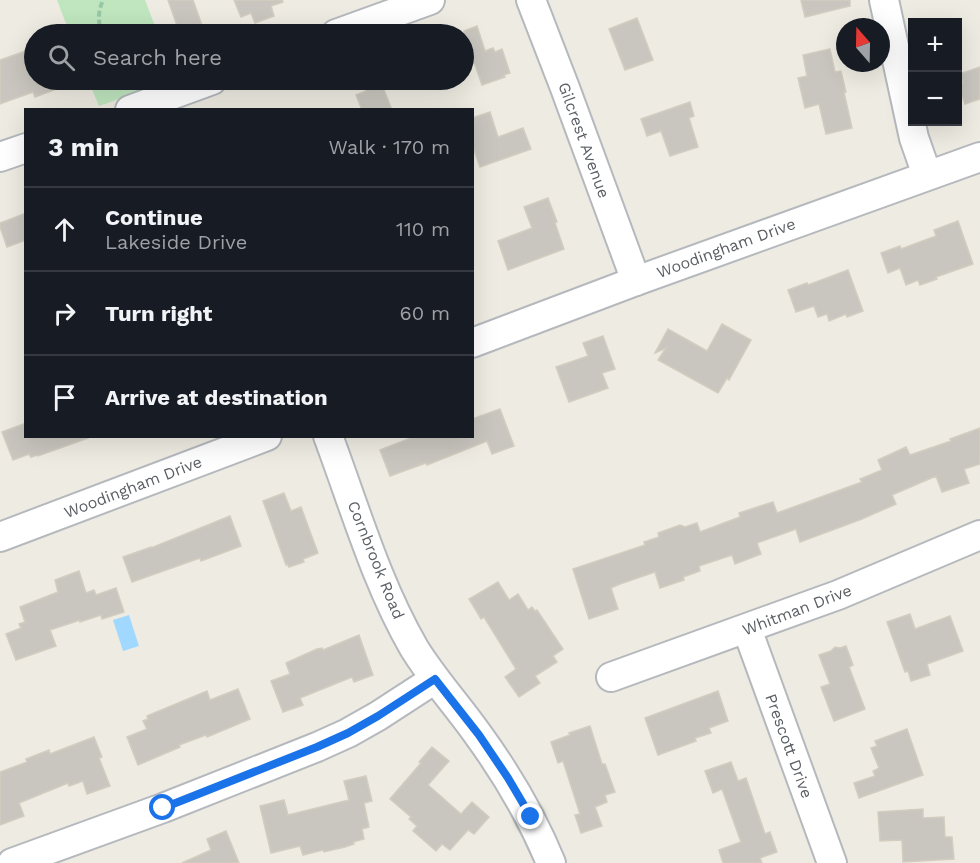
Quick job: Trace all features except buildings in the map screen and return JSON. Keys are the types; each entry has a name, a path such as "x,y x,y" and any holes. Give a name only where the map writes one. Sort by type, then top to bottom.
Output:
{"street":[{"path":"364,24 430,0"},
{"name":"Gilcrest Avenue","path":"531,0 636,281"},
{"path":"884,0 914,138 927,175"},
{"path":"135,108 185,90"},
{"path":"0,157 24,149"},
{"name":"Woodingham Drive","path":"474,342 636,281 980,157"},
{"name":"Woodingham Drive","path":"0,537 262,438"},
{"name":"Cornbrook Road","path":"329,438 378,575 400,622 435,679 479,735 508,778 531,817 551,863"},
{"name":"Whitman Drive","path":"611,677 838,595 980,535"},
{"name":"Prescott Drive","path":"747,629 832,863"},
{"path":"12,863 163,808 317,747 378,716 435,679"}],"path":[{"path":"99,24 99,9 103,0"}],"green space":[{"path":"57,0 145,0 154,24 66,24"},
{"path":"92,90 145,90 99,106"}],"water":[{"path":"129,615 139,646 123,651 113,620"}],"route":[{"path":"163,808 348,733 435,679 479,735 531,817"}]}
